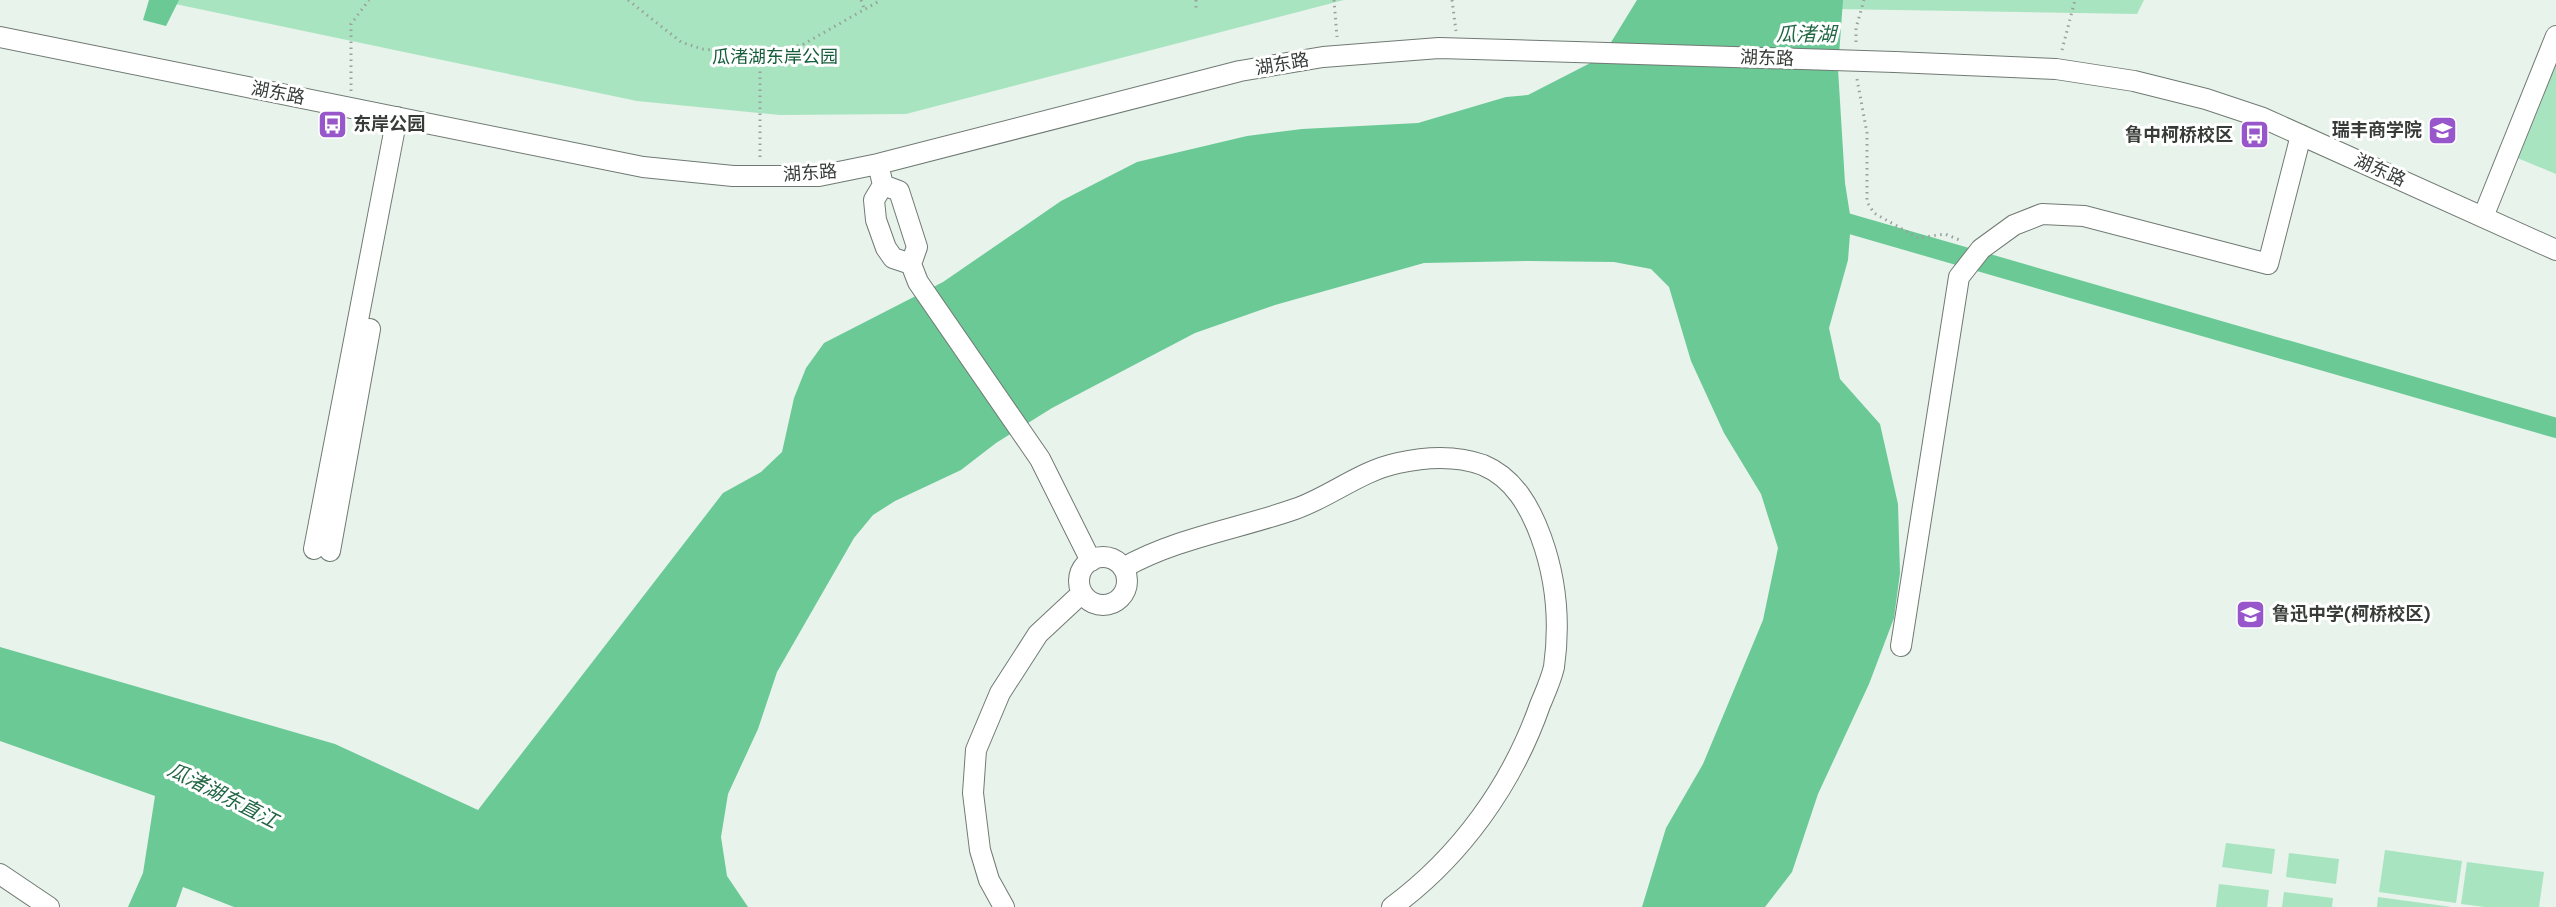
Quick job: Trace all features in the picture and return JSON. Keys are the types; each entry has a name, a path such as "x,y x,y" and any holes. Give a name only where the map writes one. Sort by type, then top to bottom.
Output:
{"street":[{"path":"2483,217 2556,36"},
{"name":"湖东路","path":"0,37 642,167 733,176 819,176 878,164 1240,71 1339,56 1459,48 2056,69 2134,81 2206,99 2263,118 2556,250"},
{"path":"322,550 402,118"},
{"path":"1901,646 1959,277 1981,249 2014,225 2042,214 2084,216 2268,264 2301,135"},
{"path":"878,164 884,184 899,191 917,247 914,273"},
{"path":"884,184 874,200 876,220 893,258 914,273 1040,459 1091,561"},
{"path":"1123,568 1167,548 1297,509 1375,469 1397,463 1424,458 1453,458 1482,465 1500,475 1516,489 1534,519 1546,552 1554,592 1557,626 1553,669 1517,764 1474,828 1421,886 1392,907"},
{"path":"1102,557 1110,558 1123,568 1127,582 1126,590 1116,602 1102,605 1094,603 1082,592 1080,577 1083,569 1091,561 1102,557"},
{"path":"1004,907 989,880 980,850 974,793 976,750 1000,693 1038,634 1082,592"},
{"path":"0,874 49,907"}],"path":[{"path":"352,108 351,24 369,0"},
{"path":"628,0 681,42 702,49 760,54 802,45 881,0"},
{"path":"861,0 864,8"},
{"path":"1196,0 1196,8"},
{"path":"1334,0 1339,56"},
{"path":"1452,0 1459,48"},
{"path":"1856,50 1856,28 1864,0"},
{"path":"2056,69 2075,0"},
{"path":"759,176 760,54"},
{"path":"1857,71 1867,133 1867,202 1874,213 1918,238 1945,234 1981,249"}],"green space":[{"name":"瓜渚湖东岸公园","path":"156,0 1344,0 906,114 780,115 637,101"},
{"path":"1836,0 2144,0 2137,14 1834,9"},
{"path":"2556,60 2556,174 2515,157"},
{"path":"2226,843 2275,849 2272,874 2222,867"},
{"path":"2385,850 2462,861 2456,903 2379,892"},
{"path":"2289,853 2339,859 2336,884 2286,877"},
{"path":"2467,862 2544,872 2539,907 2485,907 2461,904"},
{"path":"2219,884 2269,890 2267,907 2216,907"},
{"path":"2284,892 2333,898 2332,907 2282,907"},
{"path":"2378,897 2452,907 2377,907"}],"water":[{"path":"149,0 179,0 166,26 143,20"},
{"path":"1637,0 1843,0 1838,69 1845,183 1851,221 1848,260 1829,328 1840,379 1880,424 1898,504 1900,573 1894,618 1869,684 1818,794 1792,872 1765,907 1642,907 1666,828 1703,764 1763,620 1778,548 1761,494 1724,433 1691,361 1669,287 1651,269 1614,262 1424,263 1275,305 1195,333 1052,408 996,443 961,470 895,501 873,515 854,538 777,672 758,729 728,794 721,837 727,876 748,907 234,907 183,887 176,907 128,907 143,873 155,796 0,741 0,647 335,744 478,810 723,493 761,472 782,452 794,398 806,368 824,343 943,282 1061,201 1137,162 1247,136 1302,129 1418,123 1506,97 1528,95 1602,57"}],"waterway":[{"path":"1826,217 2556,428"}],"place":[{"name":"东岸公园","path":"332,124"},
{"name":"瑞丰商学院","path":"2443,130"},
{"name":"鲁中柯桥校区","path":"2254,135"},
{"name":"鲁迅中学(柯桥校区)","path":"2251,614"}],"water label":[{"name":"瓜渚湖","path":"1806,34"},
{"name":"瓜渚湖东直江","path":"223,795"}]}
